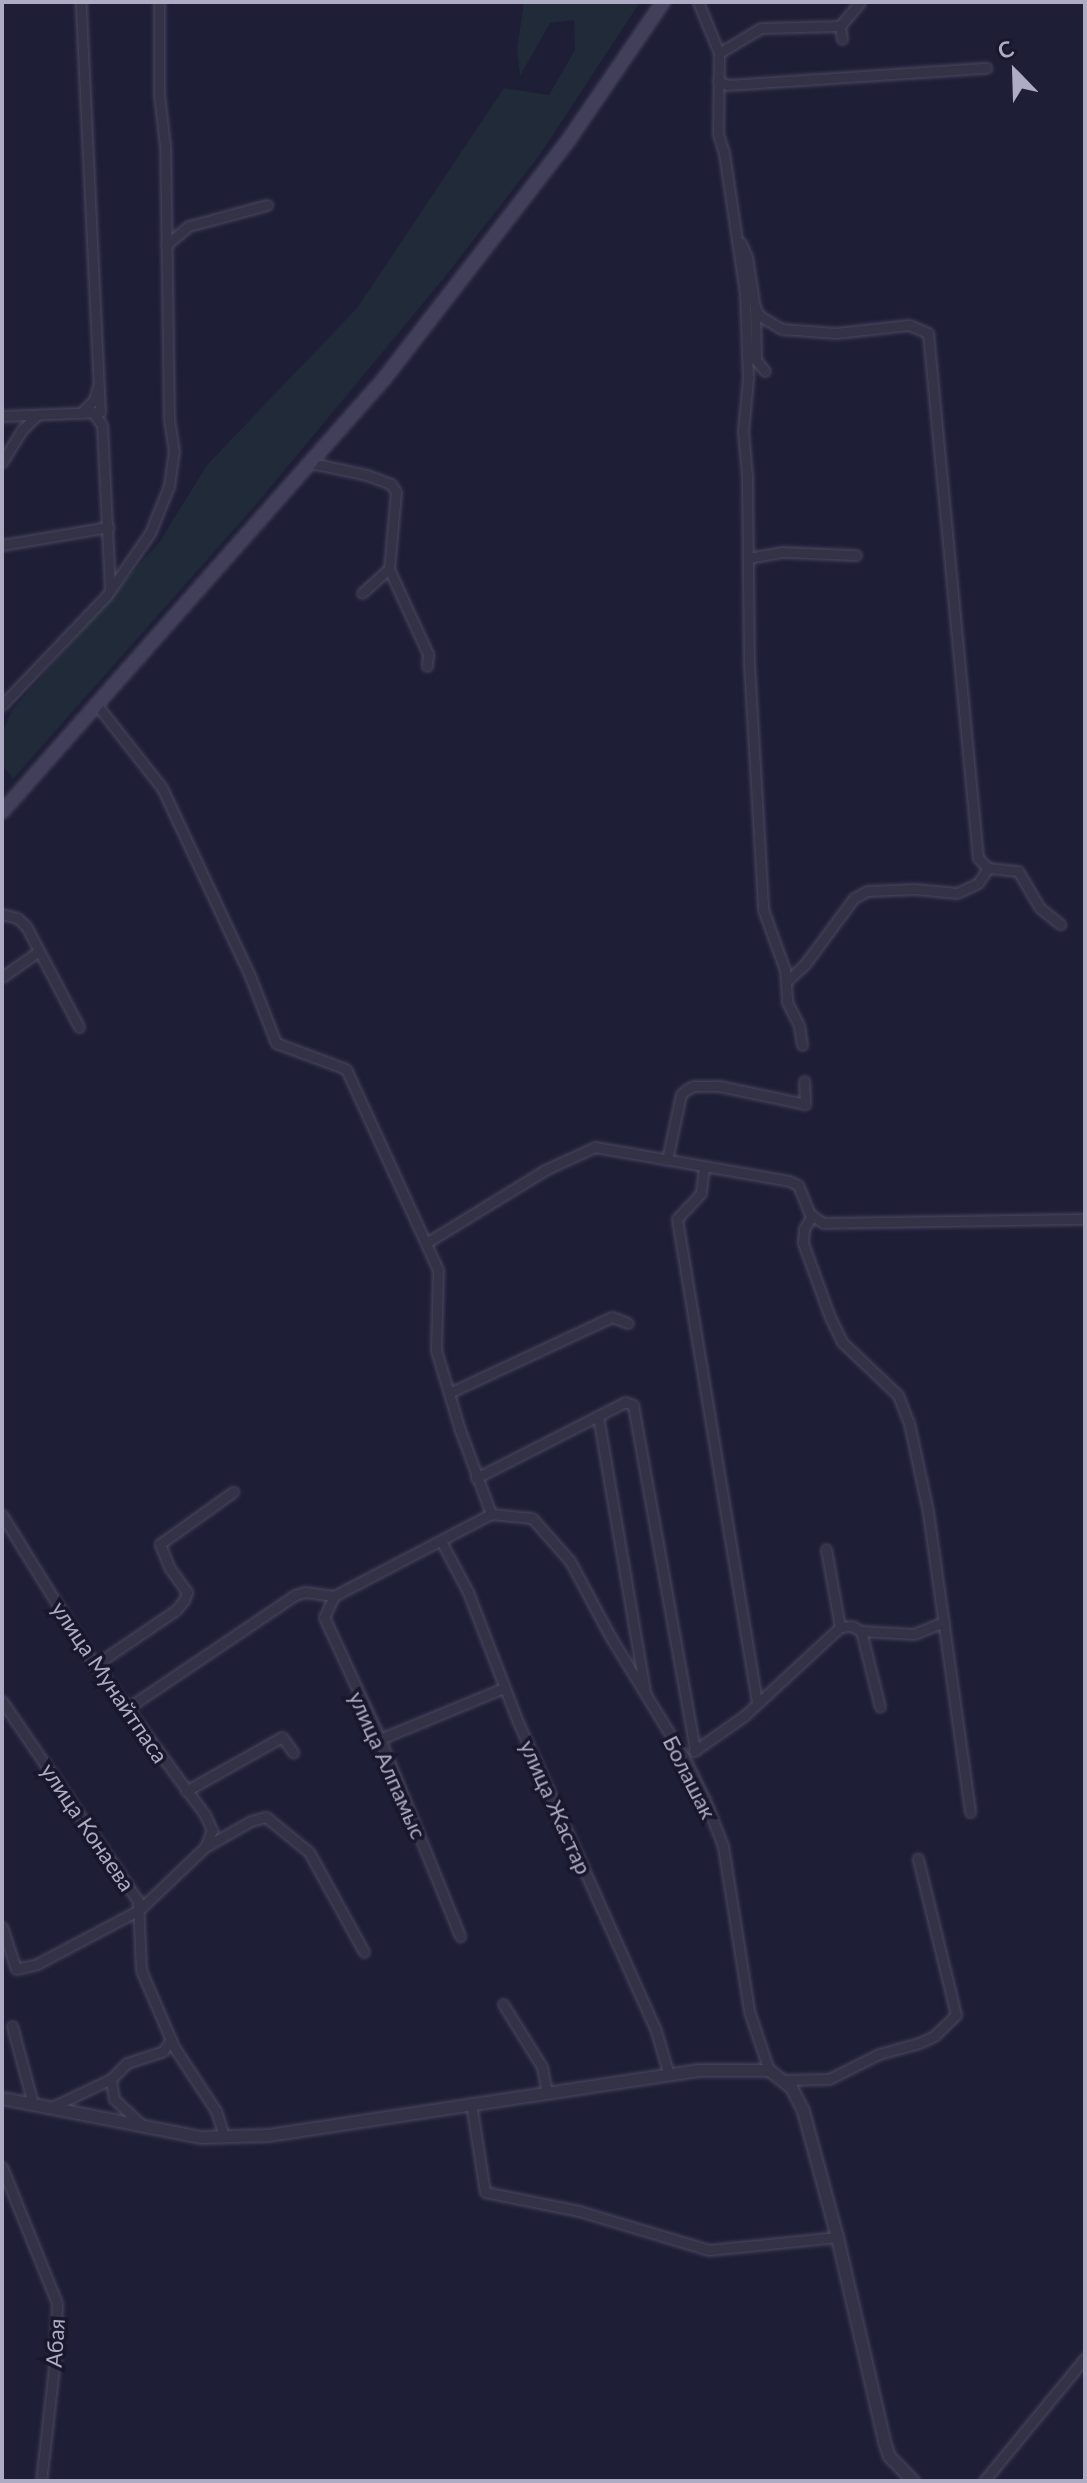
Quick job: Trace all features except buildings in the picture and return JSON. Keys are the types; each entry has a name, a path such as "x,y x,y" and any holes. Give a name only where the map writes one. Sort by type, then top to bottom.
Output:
{"main road":[{"path":"5,802 97,705 384,379 570,138 663,2"}],"street":[{"path":"81,2 99,379 98,414 110,591"},
{"path":"2,705 110,591 150,533 169,486 174,451 169,419 159,2"},
{"path":"698,2 719,53 718,134 745,294 748,378 743,431 753,768 763,909 788,980 787,1002 799,1026 802,1045"},
{"path":"842,39 840,26 860,2"},
{"path":"719,53 761,28 840,26"},
{"path":"718,81 728,85 986,68"},
{"path":"166,245 189,226 267,205"},
{"path":"734,229 747,257 755,308 756,360 765,371"},
{"path":"755,308 760,316 782,329 802,333 836,333 909,325 928,333 978,858 988,868 1018,871 1040,908 1060,924"},
{"path":"77,415 94,400 99,379"},
{"path":"2,416 98,414"},
{"path":"2,462 21,431 37,415"},
{"path":"311,463 391,484 396,492 389,569 428,654 427,666"},
{"path":"2,545 108,527"},
{"path":"748,558 781,552 856,555"},
{"path":"362,593 389,569"},
{"path":"97,705 162,788 238,948 276,1043 346,1069 438,1270 436,1350 476,1478 491,1514 334,1596 305,1592 295,1595 126,1709"},
{"path":"788,980 814,953 854,898 880,890 957,893 978,883 988,868"},
{"path":"2,914 17,918 26,926 79,1027"},
{"path":"2,977 39,951"},
{"path":"667,1160 681,1094 686,1090 719,1086 805,1104 804,1081"},
{"path":"426,1243 545,1170 587,1149 789,1181 798,1185 812,1216 823,1223 1085,1219"},
{"path":"704,1167 701,1193 677,1219 757,1700"},
{"path":"812,1216 804,1229 803,1243 830,1317 851,1352 898,1395 909,1423 928,1512 970,1812"},
{"path":"449,1393 612,1317 628,1323"},
{"path":"476,1478 625,1402 633,1405 695,1750"},
{"path":"598,1416 646,1697"},
{"path":"95,1665 176,1610 184,1600 187,1592 170,1569 160,1544 233,1492"},
{"name":"Болашак","path":"491,1514 532,1518 570,1561 646,1697 684,1757 723,1846 749,2011 769,2070"},
{"name":"улица Мунайтпаса","path":"2,1515 95,1665 210,1825 212,1835 205,1847"},
{"name":"улица Жастар","path":"441,1541 468,1592 504,1688 622,1961 656,2031 669,2075"},
{"path":"826,1549 840,1627"},
{"name":"улица Алпамыс","path":"334,1596 324,1617 380,1739 460,1936"},
{"path":"684,1757 744,1716 757,1700 840,1627 914,1634 944,1622"},
{"path":"861,1631 880,1707"},
{"path":"380,1739 504,1688"},
{"name":"улица Конаева","path":"2,1701 138,1901 138,1959 171,2040 216,2111 224,2135"},
{"path":"186,1791 282,1737 293,1752"},
{"path":"2,1964 16,1969 37,1964 139,1910 205,1847 259,1817 272,1818 309,1852 364,1952"},
{"path":"781,2080 829,2079 879,2054 934,2036 956,2015 918,1859"},
{"path":"2,1927 16,1969"},
{"path":"503,2004 542,2067 547,2092"},
{"path":"12,2026 33,2104"},
{"path":"52,2107 111,2079 127,2063 163,2051 171,2040"},
{"path":"2,2098 201,2137 268,2135 352,2125 471,2103 724,2067 769,2070 791,2087 803,2111 837,2237 884,2441 889,2456 913,2481"},
{"path":"111,2079 114,2099 143,2126"},
{"path":"471,2103 485,2192 579,2211 709,2250 837,2237"},
{"name":"Абая","path":"2,2167 57,2303 55,2359 41,2481"},
{"path":"984,2481 1085,2358"}],"shaded area":[{"path":"524,2 640,2 539,156 444,278 254,507 13,779 2,764 2,734 12,710 160,541 207,465 357,308 504,88 549,95 575,50 574,20 550,23 520,76 517,48"}]}
